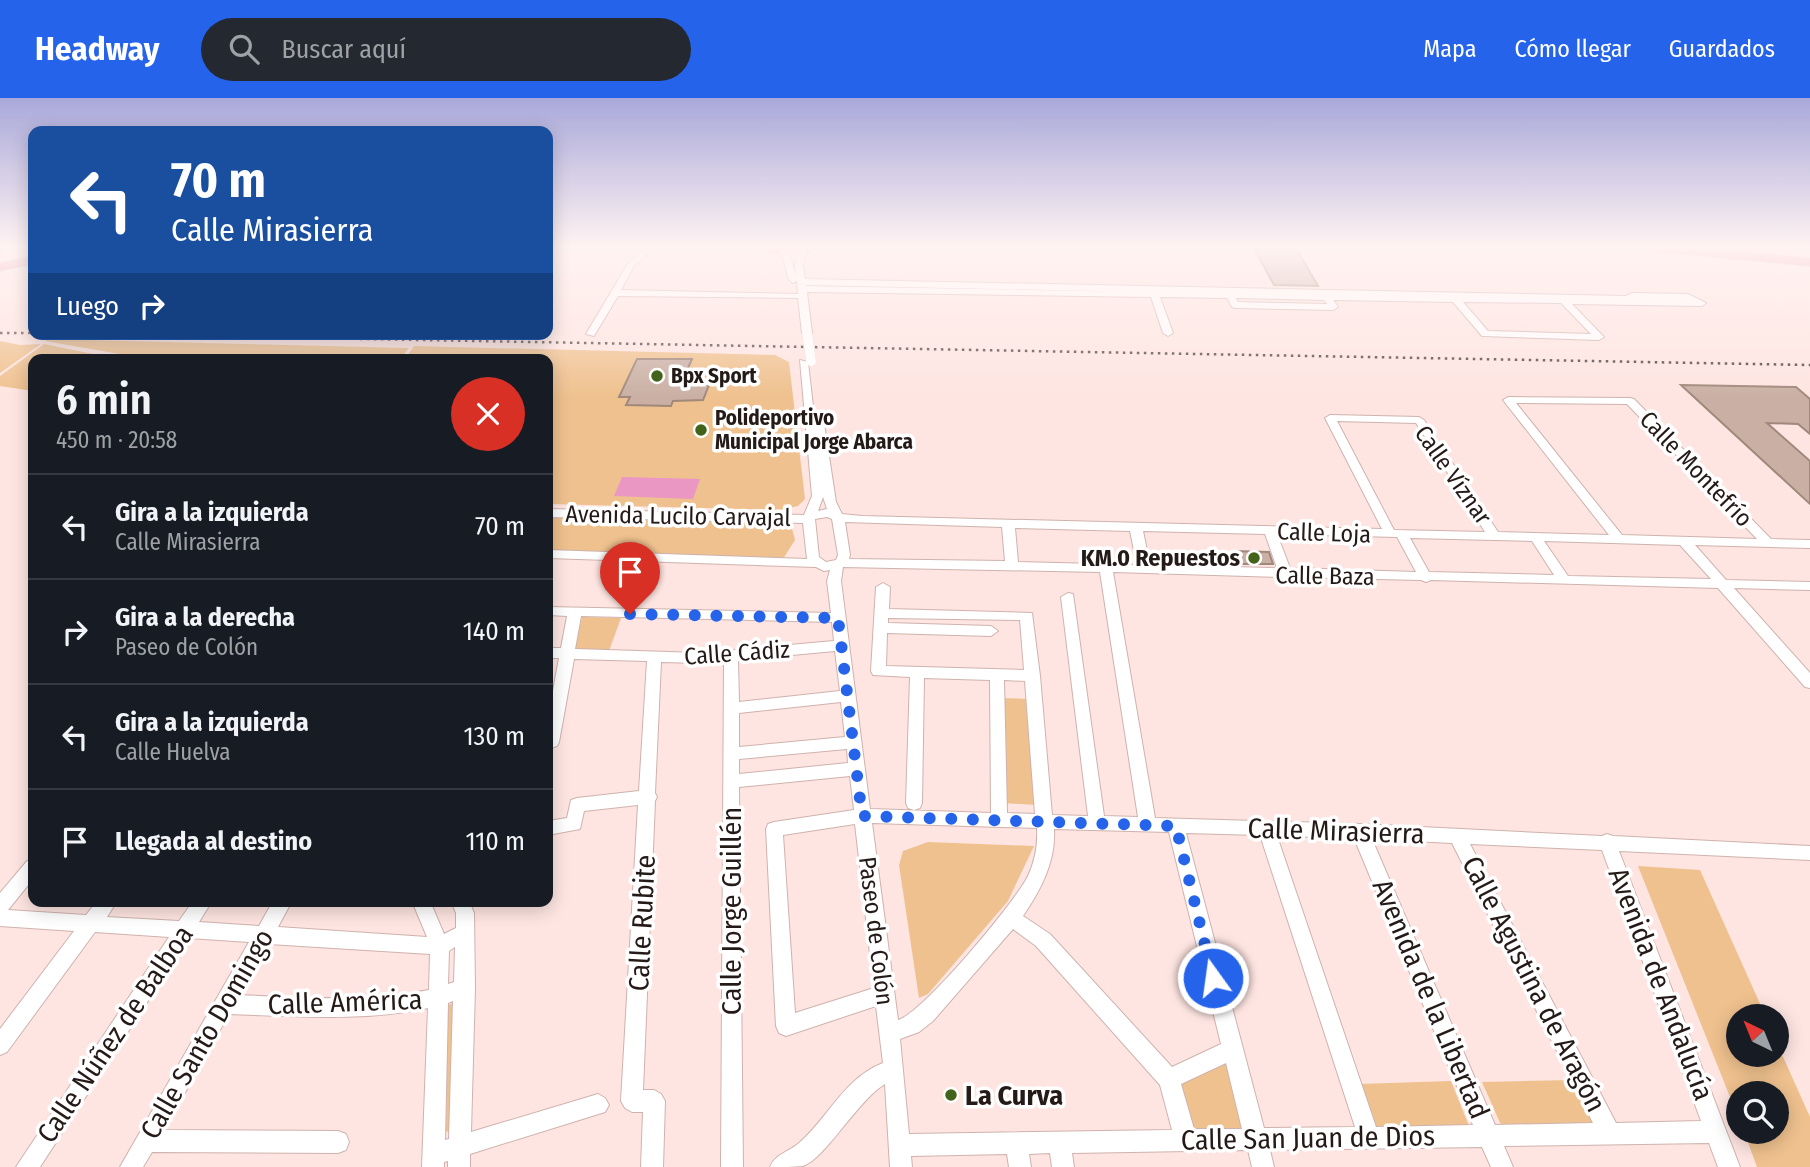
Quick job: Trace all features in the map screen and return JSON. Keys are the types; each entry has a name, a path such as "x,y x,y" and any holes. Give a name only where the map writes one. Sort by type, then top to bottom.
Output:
{"street":[{"path":"591,334 612,298"},
{"path":"800,298 807,362 830,502 837,516 844,555 830,568 811,517 818,496 807,362"},
{"path":"1156,298 1168,333"},
{"path":"1231,298 1235,305 1333,307 1327,298"},
{"path":"1454,298 1485,334 1599,337 1563,300"},
{"path":"1486,298 1629,300"},
{"path":"1505,298 1702,303 1690,298"},
{"name":"Calle Montefrío","path":"1619,540 1508,400 1630,401 1768,543"},
{"name":"Calle Víznar","path":"1396,535 1330,418 1419,420 1496,537"},
{"name":"Avenida Lucilo Carvajal","path":"553,513 837,516"},
{"name":"Calle Loja","path":"837,516 862,520 1136,529 1810,544"},
{"path":"1008,524 1012,566"},
{"path":"1136,529 1144,569"},
{"path":"1270,531 1286,575"},
{"path":"1396,535 1426,578"},
{"path":"1536,538 1564,580"},
{"path":"1685,542 1810,683"},
{"name":"Avenida Lucilo Carvajal","path":"553,554 830,568"},
{"name":"Calle Baza","path":"830,568 1012,566 1286,575 1810,586"},
{"name":"Paseo de Colón","path":"830,568 842,645 894,1070 901,1156"},
{"path":"1105,568 1148,825"},
{"path":"883,587 878,671 1033,676"},
{"path":"1068,597 1097,824"},
{"path":"553,611 838,618"},
{"path":"553,700 568,654 575,612"},
{"name":"Paseo de Colón","path":"881,621 1027,616 1045,852 1030,887 1010,917 927,1013 902,1030 889,1031"},
{"path":"881,621 991,631"},
{"name":"Calle Cádiz","path":"553,653 731,655 842,645"},
{"name":"Calle Jorge Guillén","path":"731,655 732,1167"},
{"name":"Calle Rubite","path":"652,1167 654,1101 632,1101 654,656"},
{"path":"914,803 917,673"},
{"path":"997,675 999,821"},
{"path":"731,708 848,696"},
{"path":"731,754 853,742"},
{"path":"731,781 856,769"},
{"path":"553,827 575,824 577,806 649,797"},
{"name":"Calle Mirasierra","path":"884,994 786,1026 775,829 862,816 1360,831 1810,853"},
{"path":"1176,826 1263,1167"},
{"path":"1266,828 1369,1137"},
{"name":"Avenida de la Libertad","path":"1360,831 1502,1167"},
{"name":"Calle Agustina de Aragón","path":"1457,835 1610,1134"},
{"name":"Avenida de Andalucía","path":"1607,841 1729,1167"},
{"path":"0,907 28,872"},
{"path":"0,1045 104,907"},
{"name":"Calle Núñez de Balboa","path":"27,1167 199,907"},
{"name":"Calle Santo Domingo","path":"131,1167 279,907"},
{"path":"424,907 440,946 434,1161 460,1157 598,1105"},
{"path":"460,1157 465,988 465,913 462,907"},
{"path":"1010,917 1043,940 1169,1079 1186,1140"},
{"path":"0,918 183,932 440,946 465,932"},
{"name":"Calle América","path":"224,1004 354,1007 439,998 465,988"},
{"path":"1169,1079 1231,1050"},
{"path":"781,1167 808,1150 856,1095 880,1073 894,1070"},
{"name":"Calle San Juan de Dios","path":"901,1156 1017,1143 1716,1132"},
{"path":"146,1141 338,1142"},
{"path":"1017,1143 1020,1167"},
{"path":"1060,1143 1063,1167"}],"shaded area":[{"path":"0,341 20,345 41,344 0,373"},
{"path":"45,341 409,348 404,354 119,354"},
{"path":"44,344 93,354 30,354"},
{"name":"Polideportivo Municipal Jorge Abarca","path":"414,346 775,355 789,362 805,499 798,506 780,510 553,504 553,354 408,354"},
{"path":"28,356 28,390 0,386 0,376"},
{"path":"622,477 700,479 693,499 614,496"},
{"path":"553,515 790,521 795,540 783,559 553,552"},
{"path":"582,617 621,618 609,651 574,650"},
{"path":"1000,698 1032,699 1037,805 1003,803"},
{"path":"928,842 1034,846 1008,901 928,994 919,998 899,865 903,851"},
{"path":"1638,866 1700,870 1760,1004 1726,1004 1726,1068 1788,1068 1810,1117 1810,1167 1757,1167 1748,1144 1789,1144 1789,1081 1726,1081 1726,1087"},
{"path":"456,1002 455,1129 446,1132 448,1005"},
{"path":"1227,1062 1242,1131 1193,1132 1179,1082"},
{"path":"1573,1080 1594,1124 1501,1125 1482,1082"},
{"path":"1451,1081 1469,1126 1375,1129 1359,1084"}],"building":[{"name":"Bpx Sport","path":"637,359 692,359 681,384 709,385 703,400 673,401 671,406 626,405 630,397 619,397"},
{"path":"1681,385 1796,387 1810,399 1810,434 1798,424 1767,423 1810,461 1810,504"},
{"name":"KM.0 Repuestos","path":"1233,551 1269,552 1273,564 1237,564"}],"railway":[{"path":"0,333 28,333"},
{"path":"420,340 1810,365"}],"place":[{"name":"Bpx Sport","path":"657,376"},
{"name":"Polideportivo Municipal Jorge Abarca","path":"701,430"},
{"name":"KM.0 Repuestos","path":"1254,558"},
{"name":"La Curva","path":"951,1095"}],"route":[{"path":"630,614 838,618 862,816 1176,826 1213,978"}]}
